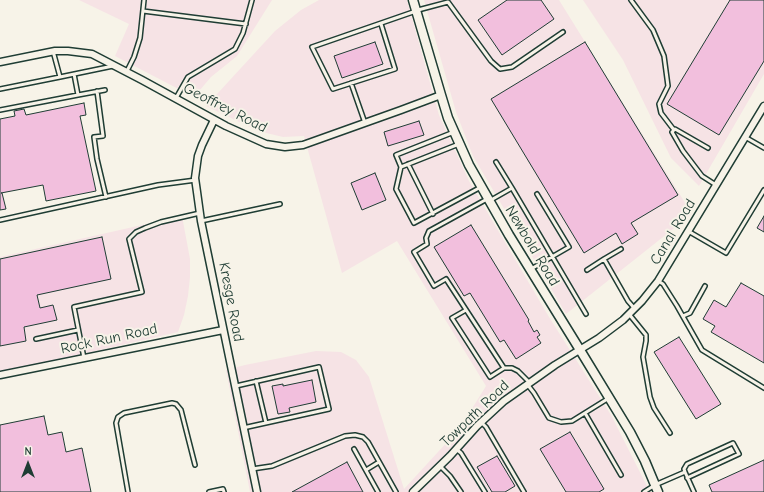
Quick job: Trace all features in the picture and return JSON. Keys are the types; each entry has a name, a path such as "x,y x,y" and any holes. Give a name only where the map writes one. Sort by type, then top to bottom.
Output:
{"main road":[{"name":"Newbold Road","path":"413,0 441,95 459,143 488,200 630,432 657,488"}],"street":[{"name":"Geoffrey Road","path":"0,62 53,51 68,50 92,54 127,71 214,120 257,141 285,147 303,144 441,95"},
{"name":"Canal Road","path":"580,350 629,314 651,291 764,106"},
{"name":"Kresge Road","path":"214,120 198,156 196,180 201,220 257,492"},
{"name":"Rock Run Road","path":"0,376 223,330"},
{"name":"Towpath Road","path":"413,492 440,466 481,422 504,401 528,383 580,350"}],"lane":[{"path":"127,71 134,57 140,38 144,0"},
{"path":"176,98 188,77 235,49 243,33 252,0"},
{"path":"381,24 395,69 333,89 312,47 416,11 453,0"},
{"path":"631,0 653,30 664,56 668,86 658,104 661,113 674,130 672,132 683,151 702,176 716,185"},
{"path":"448,2 491,61 500,68 512,67 563,32"},
{"path":"143,11 246,24"},
{"path":"53,51 60,77"},
{"path":"0,89 116,66"},
{"path":"74,74 78,95"},
{"path":"351,84 364,123"},
{"path":"0,110 105,90"},
{"path":"97,91 103,136 94,137 97,160 106,196"},
{"path":"674,130 676,129 708,148"},
{"path":"454,132 396,155 401,167 396,189 414,223 481,187"},
{"path":"745,137 764,148"},
{"path":"401,167 459,143"},
{"path":"496,162 586,314"},
{"path":"408,164 433,214"},
{"path":"0,220 158,185 196,180"},
{"path":"504,368 446,279 434,286 414,252 427,244 426,238 429,231 512,188"},
{"path":"688,231 726,254 764,190"},
{"path":"531,269 569,247 537,194"},
{"path":"201,220 280,204"},
{"path":"84,358 74,307 142,292 129,239 136,232 161,222 200,213"},
{"path":"587,270 621,249"},
{"path":"604,259 628,301 635,309"},
{"path":"658,280 683,316 702,350 764,388"},
{"path":"683,316 690,313 705,286"},
{"path":"466,310 452,318 490,377 504,368 512,368 518,371 528,383 549,418 567,422 572,421 609,398"},
{"path":"629,314 646,335 643,357 650,397 654,408 670,433"},
{"path":"36,339 78,330"},
{"path":"235,386 319,367 329,408 243,428"},
{"path":"256,381 266,423"},
{"path":"128,492 116,423 118,417 124,413 172,403 176,404 181,410 195,465"},
{"path":"585,413 621,475"},
{"path":"481,422 486,427 524,492"},
{"path":"252,470 272,466 344,436 355,435 366,439 396,492"},
{"path":"688,478 739,454 733,443 687,464 684,469 694,492"},
{"path":"354,449 378,492"},
{"path":"456,449 461,453 485,492"},
{"path":"366,470 379,462"},
{"path":"440,466 450,476 461,492"},
{"path":"644,492 657,488 685,472"},
{"path":"209,492 224,490"}],"shaded area":[{"path":"79,0 272,0 237,56 211,77 194,97 115,56 129,24"},
{"path":"319,0 407,0 439,115 469,181 549,317 611,415 650,492 250,492 226,370 316,351 341,352 356,360 369,377 404,489 460,428 486,386 397,241 342,273 304,136 283,137 258,131 206,106 275,31 301,10"},
{"path":"424,0 559,0 692,214 566,314 473,156 456,112"},
{"path":"583,0 764,0 764,74 699,186 671,158 623,60"},
{"path":"182,216 190,259 190,277 184,315 178,332 0,373 0,257"}],"building":[{"path":"507,0 541,0 554,19 502,55 478,20"},
{"path":"730,0 764,0 764,61 719,135 667,104"},
{"path":"375,42 383,64 342,78 334,56"},
{"path":"585,42 678,195 631,223 638,234 622,244 616,233 584,253 491,99"},
{"path":"84,103 86,115 80,116 96,191 46,201 43,185 1,193 6,209 0,210 0,119 15,116 14,111 24,109 26,115"},
{"path":"419,121 424,135 388,146 384,132"},
{"path":"375,173 386,200 362,210 351,183"},
{"path":"764,216 764,232 757,228"},
{"path":"471,225 529,320 528,321 534,332 537,330 540,335 537,337 541,343 516,359 504,340 500,342 470,293 464,296 434,247"},
{"path":"102,237 111,279 37,295 40,308 53,305 57,320 24,327 26,341 0,346 0,259"},
{"path":"741,283 764,296 764,363 711,332 715,326 703,319 714,300 726,307"},
{"path":"679,337 721,404 696,419 654,352"},
{"path":"312,380 316,402 289,408 290,412 278,414 272,386 283,384 283,386"},
{"path":"44,416 48,435 62,432 66,452 82,448 91,492 0,492 0,425"},
{"path":"570,432 604,489 599,492 566,492 540,449"},
{"path":"497,456 515,486 505,492 492,492 477,467"},
{"path":"764,460 764,492 712,492 709,485"},
{"path":"347,462 363,492 292,492"}]}
